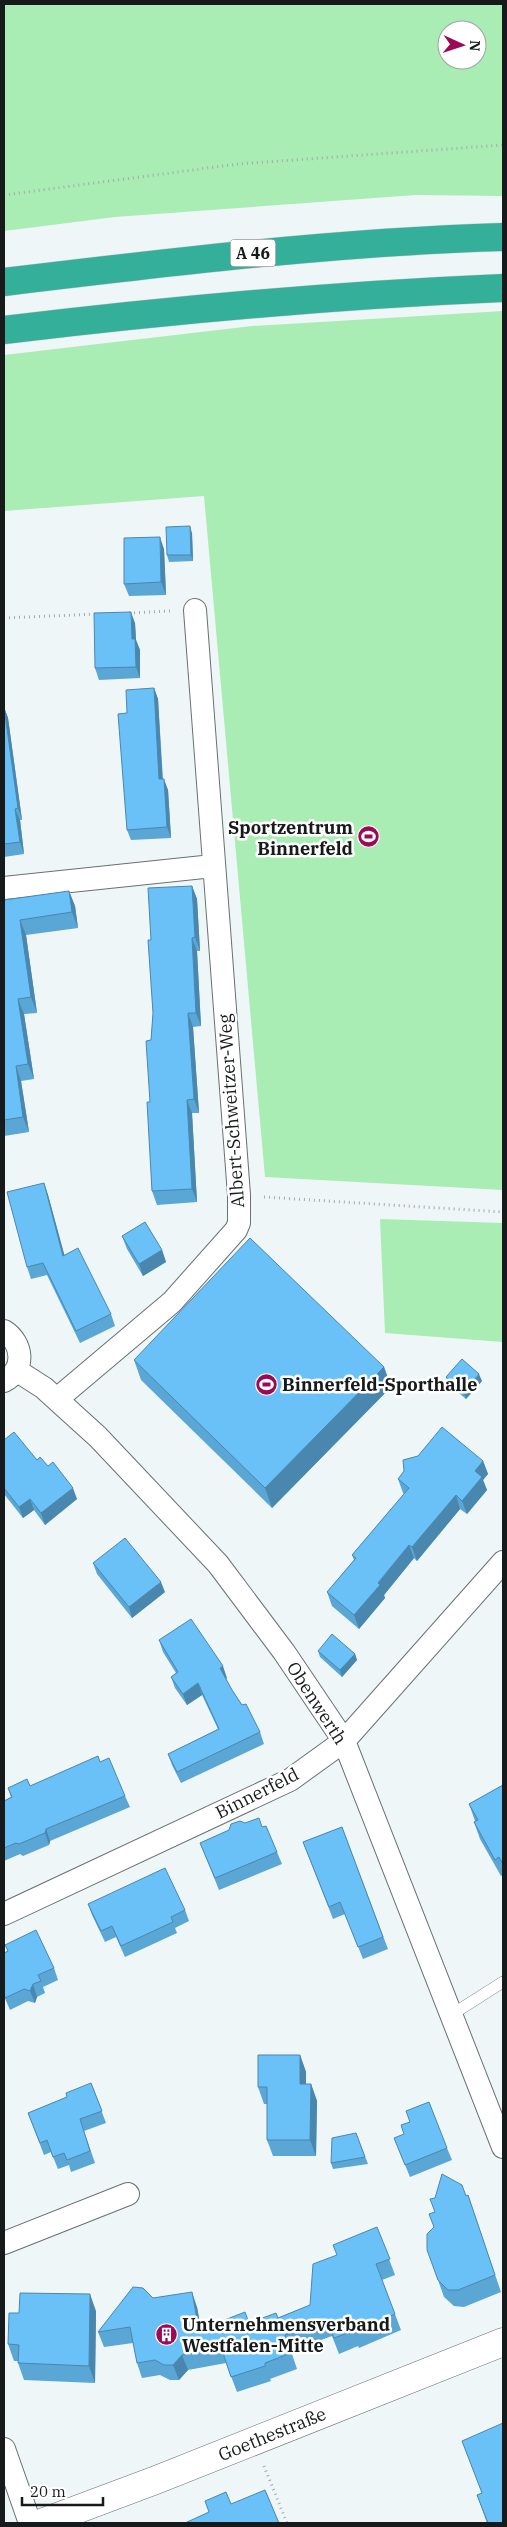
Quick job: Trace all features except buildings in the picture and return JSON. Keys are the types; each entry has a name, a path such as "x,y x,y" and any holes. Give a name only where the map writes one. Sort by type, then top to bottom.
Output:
{"highway":[{"name":"A 46","path":"4,282 271,251 426,240 503,237"},
{"path":"4,330 126,315 279,302 503,288"}],"street":[{"name":"Albert-Schweitzer-Weg","path":"57,1398 172,1302 236,1230 239,1223 239,1195 195,610"},
{"path":"4,888 213,866"},
{"name":"Obenwerth","path":"4,1331 12,1336 20,1353 10,1376 57,1398 98,1437 218,1564 284,1652 344,1741 503,2147"},
{"name":"Binnerfeld","path":"4,1914 290,1780 344,1741 503,1562"},
{"path":"4,2243 128,2194"},
{"name":"Goethestraße","path":"41,2523 503,2342"},
{"path":"4,2449 30,2523"}],"lane":[{"path":"451,2015 503,1982"}],"path":[{"path":"4,195 238,164 503,145"},
{"path":"127,613 195,610"},
{"path":"4,618 107,614"},
{"path":"239,1195 503,1212"},
{"path":"254,2441 287,2523"}],"green space":[{"path":"4,4 503,4 503,196 416,195 115,217 4,231"},
{"name":"Sportzentrum Binnerfeld","path":"503,311 503,1190 265,1177 204,496 4,511 4,355 252,326"},
{"path":"380,1219 503,1223 503,1342 385,1333"}],"place":[{"name":"Sportzentrum Binnerfeld","path":"369,837"},
{"name":"Binnerfeld-Sporthalle","path":"266,1384"},
{"name":"Unternehmensverband Westfalen-Mitte","path":"166,2334"}]}
